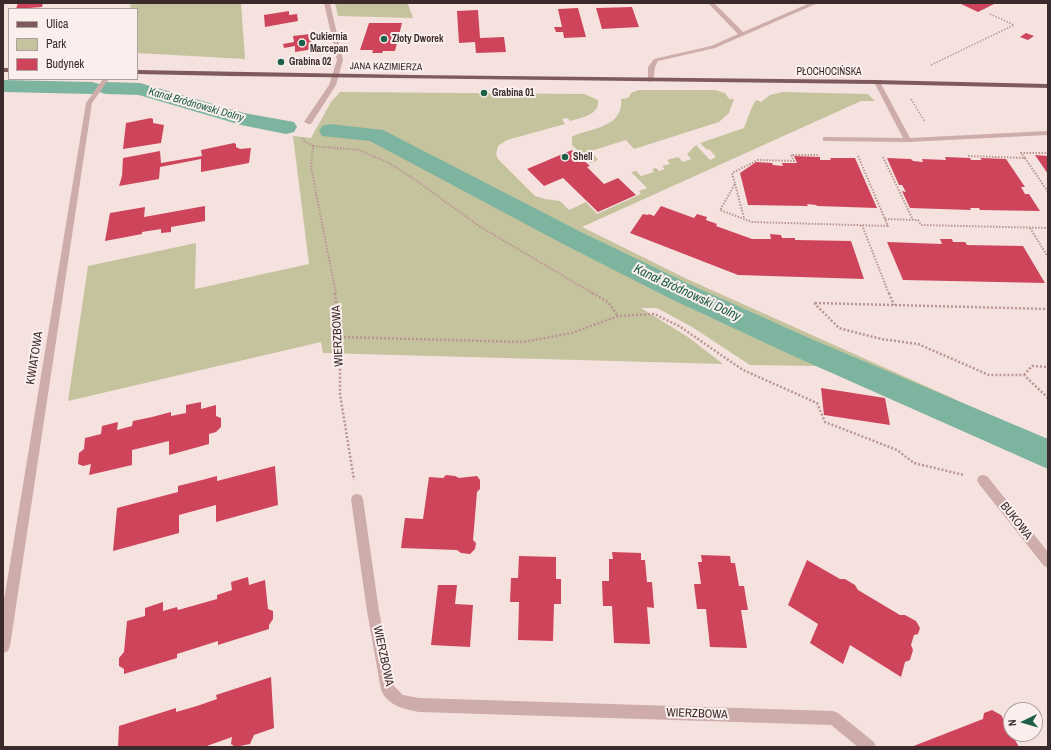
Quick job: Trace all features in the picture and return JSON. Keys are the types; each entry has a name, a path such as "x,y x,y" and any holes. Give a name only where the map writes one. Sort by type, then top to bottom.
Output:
{"main road":[{"name":"JANA KAZIMIERZA","path":"138,72 336,77 611,81"},
{"name":"PŁOCHOCIŃSKA","path":"611,81 877,82 980,86 1048,86"}],"street":[{"path":"308,122 336,77 340,60 327,3"},
{"path":"711,3 742,34"},
{"path":"650,81 652,63 656,60 701,50 814,3"},
{"name":"KWIATOWA","path":"3,646 89,103 105,80"},
{"path":"877,82 908,140"},
{"path":"826,139 908,140 1048,134"},
{"name":"BUKOWA","path":"983,480 1048,562"},
{"name":"WIERZBOWA","path":"357,499 373,611 388,690 400,701 419,705 833,718 869,747"}],"path":[{"path":"927,68 1014,25 990,14"},
{"path":"911,99 936,139"},
{"path":"303,138 304,141 312,146 359,150 388,163 417,181 480,226 608,302 618,316"},
{"name":"WIERZBOWA","path":"312,146 311,167 335,288 340,337 340,394 357,499"},
{"path":"1048,153 1021,153 1048,192"},
{"path":"744,219 732,173 758,160 794,161 791,155 821,155"},
{"path":"851,156 865,156"},
{"path":"735,184 720,210 752,222 888,226 858,156"},
{"path":"877,156 890,156"},
{"path":"883,156 912,220"},
{"path":"964,156 1025,158"},
{"path":"885,219 918,220 921,225 1048,228"},
{"path":"862,225 894,305"},
{"path":"1030,228 1048,257"},
{"path":"1048,309 814,302 839,328 881,339 918,344 989,375 1024,375 1048,398"},
{"path":"340,337 522,342 572,333 618,316 654,314 679,326 744,370 817,404 825,422 897,450 914,463 983,480"},
{"path":"1024,375 1032,366 1048,367"}],"green space":[{"path":"131,3 241,3 245,59 138,53 138,8 130,8"},
{"path":"335,3 410,3 408,4 413,18 338,16"},
{"path":"639,90 715,90 725,93 729,99 734,99 729,113 719,122 634,149 626,140 591,151 598,160 591,163 572,145 572,137 599,128 613,120 618,115 621,108 621,99 628,98 631,93"},
{"path":"340,92 584,94 598,100 596,109 589,115 570,121 567,118 562,119 565,124 507,140 498,146 496,154 498,159 535,196 560,201 569,210 586,202 597,214 641,194 639,191 647,188 631,172 636,171 641,176 654,172 652,169 656,168 659,171 665,169 662,166 670,164 667,160 678,157 683,162 691,159 687,154 696,145 710,160 716,157 709,149 707,150 700,143 744,128 756,100 761,102 770,95 783,92 868,94 875,101 861,101 582,227 687,279 948,396 1048,443 1048,466 969,428 816,366 750,365 692,327 657,308 641,308 688,337 723,364 323,353 321,342 68,401 88,266 196,243 195,289 309,264 293,136 311,138 331,102"}],"building":[{"path":"18,3 43,3 42,7 16,8"},
{"path":"959,3 996,3 978,12"},
{"path":"632,7 639,27 602,29 596,8"},
{"path":"578,8 586,37 564,38 563,32 556,32 554,27 562,27 558,9"},
{"path":"478,10 480,38 504,37 506,52 476,53 475,42 459,43 457,11"},
{"path":"289,11 289,15 297,14 298,21 265,27 264,15"},
{"path":"369,23 402,23 395,51 372,53 373,50 360,50"},
{"path":"1026,33 1034,36 1028,40 1020,37"},
{"path":"310,34 313,49 295,52 295,46 284,48 283,44 294,42 293,36"},
{"path":"151,118 153,119 153,123 164,125 161,143 123,149 126,123"},
{"path":"234,143 236,144 236,147 240,149 251,148 249,163 201,172 201,159 160,167 159,179 119,186 122,176 123,158 160,151 161,163 202,156 201,150"},
{"path":"572,150 590,166 587,167 604,184 618,178 636,195 598,212 563,178 544,186 527,169"},
{"path":"1035,155 1048,156 1048,174"},
{"path":"794,156 820,157 820,160 831,160 830,158 855,158 877,208 817,206 807,204 808,206 748,205 740,173 756,162 772,163 773,165 783,166 782,163 797,163"},
{"path":"945,157 970,158 971,160 982,160 980,158 1006,159 1025,187 1021,187 1025,194 1029,194 1040,211 980,210 979,208 970,208 971,210 910,208 902,191 906,192 902,185 899,185 887,158 911,159 913,161 923,162 922,159 946,160"},
{"path":"205,206 205,221 171,227 171,232 161,233 161,229 105,241 110,213 145,207 144,217"},
{"path":"661,206 694,218 697,214 707,217 706,220 717,224 716,226 752,239 771,239 770,234 781,235 782,238 795,238 795,240 851,241 864,279 738,275 630,233 643,214 654,216"},
{"path":"940,239 952,239 953,242 965,242 967,245 1023,246 1045,283 903,280 887,242 942,244"},
{"path":"821,388 885,398 890,425 824,415"},
{"path":"201,402 201,409 216,405 216,416 221,418 221,427 216,432 209,434 209,444 169,455 169,441 132,450 132,465 89,475 91,464 83,466 78,464 79,453 84,449 85,438 101,434 102,426 118,422 117,430 132,426 133,421 171,412 171,416 186,413 186,405"},
{"path":"275,466 278,505 216,522 216,505 179,515 179,533 113,551 117,508 178,492 178,486 217,476 217,481"},
{"path":"446,475 459,478 477,476 480,480 480,489 477,492 473,540 476,543 475,549 470,554 461,553 457,550 401,548 405,518 423,519 429,477 443,478"},
{"path":"612,552 641,553 641,560 645,560 647,582 652,582 654,608 647,607 650,644 614,643 612,606 603,606 602,581 609,581 609,559 613,559"},
{"path":"701,555 730,556 731,563 735,563 739,586 744,586 748,610 741,610 747,648 710,647 706,609 697,609 694,584 701,584 698,562 702,562"},
{"path":"519,556 556,557 556,579 561,579 561,604 554,604 553,641 518,640 519,602 510,602 511,578 518,578"},
{"path":"807,560 840,579 845,579 855,585 858,590 900,615 905,615 916,621 920,628 918,634 914,635 911,645 913,650 910,660 905,662 901,677 850,645 843,664 810,643 818,624 788,605"},
{"path":"248,577 249,585 265,580 268,609 273,611 273,619 269,625 269,629 218,645 218,641 177,654 177,658 124,674 124,669 119,666 119,658 124,652 127,621 145,616 145,608 163,602 163,611 177,607 178,610 217,599 217,595 232,590 231,582"},
{"path":"438,585 457,585 455,604 473,605 470,647 431,645"},
{"path":"271,677 274,728 254,735 250,744 235,747 231,744 232,737 204,747 118,747 119,726 176,708 176,712 197,706 217,699 216,695"},
{"path":"992,710 1001,715 1003,719 1003,742 1016,742 1019,747 911,747 983,719 984,713"}],"waterway":[{"name":"Kanał Bródnowski Dolny","path":"3,86 92,88"},
{"name":"Kanał Bródnowski Dolny","path":"106,88 140,89 241,119 286,127"},
{"name":"Kanał Bródnowski Dolny","path":"330,131 375,135 572,238 681,292 799,346 1048,454"}],"place":[{"name":"Złoty Dworek","path":"384,39"},
{"name":"Cukiernia Marcepan","path":"302,43"},
{"name":"Grabina 02","path":"281,62"},
{"name":"Grabina 01","path":"484,93"},
{"name":"Shell","path":"565,157"}]}
